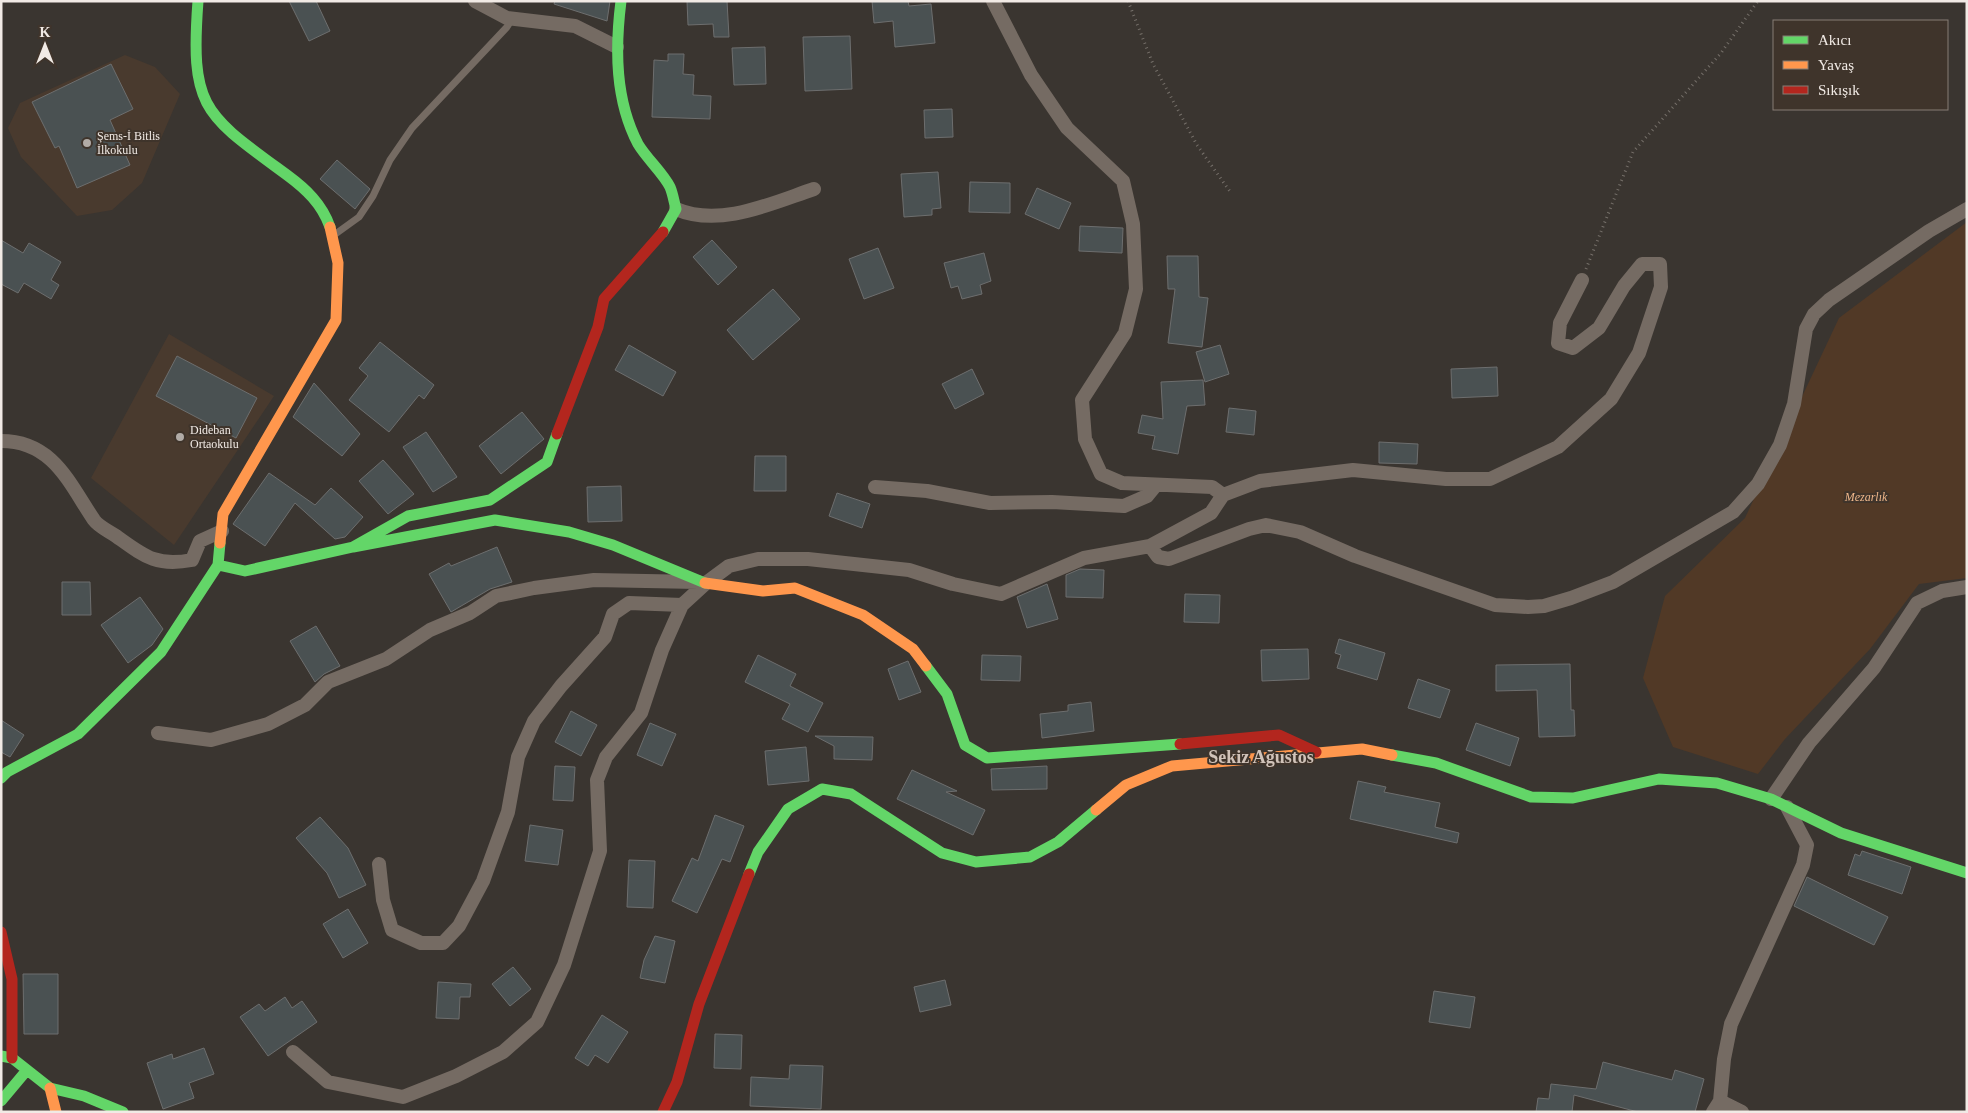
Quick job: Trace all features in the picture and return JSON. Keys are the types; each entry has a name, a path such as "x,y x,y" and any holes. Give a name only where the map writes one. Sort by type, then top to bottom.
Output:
{"street":[{"path":"1,778 7,772 78,734 160,652 218,566 223,514 336,320 340,285 336,249 321,209 294,179 234,138 203,99 194,59 198,1"},
{"path":"475,1 507,18 575,26 616,47"},
{"path":"353,547 408,516 490,500 548,462 598,328 604,299 662,234 676,209 669,185 648,160 628,121 616,76 616,47 621,1"},
{"path":"993,1 1032,75 1067,128 1123,182 1133,224 1136,290 1125,332 1082,400 1085,439 1100,474 1122,483 1212,487 1224,495"},
{"path":"676,209 689,215 715,216 759,208 814,189"},
{"path":"1150,546 1158,557 1169,559 1249,529 1266,525 1300,532 1355,556 1495,605 1511,607 1528,608 1558,603 1613,582 1733,512 1758,484 1780,445 1794,404 1806,328 1814,314 1829,300 1929,231 1967,209"},
{"path":"293,1052 328,1082 403,1097 456,1076 503,1052 537,1022 564,964 600,851 597,780 606,757 641,713 662,650 682,605 706,583 729,566 758,559 808,559 909,570 953,584 1001,594 1084,558 1150,546 1211,513 1224,495 1260,482 1353,470 1446,479 1490,479 1558,447 1611,398 1638,353 1661,287 1660,264 1642,264 1624,286 1599,328 1573,348 1558,343 1560,323 1582,280"},
{"path":"1,441 19,441 43,451 79,493 96,522 147,558 174,564 192,560 200,541 222,531"},
{"path":"876,487 927,491 990,503 1052,502 1124,506 1147,496 1156,485"},
{"path":"218,566 245,571 275,562 495,520 569,532 613,545 706,583"},
{"path":"158,733 211,740 268,724 305,705 328,682 386,659 430,630 470,613 496,596 594,580 706,583 762,591 795,588 863,615 913,649 947,694 965,745 987,758 1097,751 1279,735 1318,753"},
{"path":"1771,799 1808,743 1874,668 1917,603 1942,591 1967,587"},
{"path":"379,864 383,900 392,930 421,943 443,943 459,926 484,881 508,812 518,757 534,721 561,686 605,637 613,614 629,603 682,605"},
{"path":"663,1112 677,1082 699,1004 758,852 788,809 822,789 851,794 942,853 976,862 1030,857 1058,842 1126,786 1172,766 1362,749 1436,763 1531,797 1573,798 1659,779 1716,783 1771,799 1841,833 1967,873"},
{"path":"1742,1112 1716,1106 1731,1024 1803,865 1807,845 1787,807"},
{"path":"1,932 7,948 15,984 7,1057 50,1088 84,1096 123,1112"},
{"path":"1,1101 27,1070"},
{"path":"50,1088 56,1112"}],"lane":[{"path":"332,236 359,217 373,196 390,160 412,128 507,27 512,19"}],"path":[{"path":"1128,1 1157,72 1197,145 1232,193"},
{"path":"1582,280 1633,152 1721,53 1758,1"}],"shaded area":[{"name":"Şems-İ Bitlis İlkokulu","path":"125,55 155,67 180,94 142,183 112,210 77,216 21,157 8,128 20,103"},
{"name":"Dideban Ortaokulu","path":"169,334 274,396 174,545 91,478"}],"green space":[{"name":"Mezarlık","path":"1967,222 1967,578 1919,584 1870,649 1785,739 1758,774 1673,747 1643,678 1665,596 1745,518 1839,318"}],"building":[{"path":"289,1 316,1 330,31 309,41"},
{"path":"555,1 610,1 607,21 554,4"},
{"path":"687,1 727,1 729,37 714,37 713,24 688,25"},
{"path":"872,1 908,1 909,6 931,4 935,43 895,47 893,21 874,23"},
{"path":"850,36 852,89 805,91 803,37"},
{"path":"765,47 766,84 734,85 732,48"},
{"path":"668,54 684,54 683,74 694,75 693,95 711,96 710,119 652,117 654,60 668,61"},
{"path":"111,64 133,109 110,120 130,165 77,188 59,146 55,148 32,102"},
{"path":"952,109 953,137 925,138 924,110"},
{"path":"337,160 370,189 355,209 320,179"},
{"path":"938,172 941,208 932,209 932,215 904,217 901,174"},
{"path":"970,182 1010,183 1010,213 969,212"},
{"path":"1037,188 1071,203 1059,229 1025,214"},
{"path":"1080,226 1123,228 1122,253 1079,251"},
{"path":"1,240 23,253 29,243 61,262 51,280 59,285 51,299 24,283 18,293 1,284"},
{"path":"712,240 737,267 718,285 693,257"},
{"path":"878,248 894,288 864,299 849,259"},
{"path":"984,253 991,281 980,285 982,294 962,299 958,286 951,288 944,263"},
{"path":"1167,256 1198,256 1199,297 1208,298 1202,347 1168,343 1175,289 1168,289"},
{"path":"773,289 800,319 753,360 727,330"},
{"path":"380,342 434,385 424,399 419,395 389,432 349,400 368,376 359,368"},
{"path":"629,345 676,372 663,396 615,370"},
{"path":"1220,345 1229,374 1205,382 1196,352"},
{"path":"177,356 257,398 236,438 156,396"},
{"path":"1497,367 1498,396 1452,398 1451,369"},
{"path":"972,369 984,394 955,409 942,384"},
{"path":"1203,380 1205,405 1187,406 1178,454 1152,449 1155,436 1138,433 1142,415 1163,419 1161,382"},
{"path":"314,383 360,434 342,456 293,417"},
{"path":"1229,408 1256,411 1254,435 1226,432"},
{"path":"522,412 544,439 501,474 479,446"},
{"path":"426,432 457,477 433,492 403,447"},
{"path":"1379,442 1418,444 1417,464 1379,463"},
{"path":"755,456 786,456 786,491 754,491"},
{"path":"383,460 414,494 388,514 359,481"},
{"path":"269,473 315,505 331,488 363,517 345,537 335,539 295,503 265,546 233,524"},
{"path":"621,486 622,521 588,522 587,487"},
{"path":"837,493 870,504 862,528 829,516"},
{"path":"497,547 512,582 490,589 451,612 429,574 449,563 451,566"},
{"path":"1080,569 1104,570 1103,598 1066,597 1066,575"},
{"path":"62,582 90,582 91,615 62,615"},
{"path":"1047,584 1058,619 1027,628 1017,597"},
{"path":"1185,594 1220,595 1219,623 1184,622"},
{"path":"140,597 163,629 152,645 128,663 101,625"},
{"path":"316,626 340,666 324,674 315,682 290,641"},
{"path":"1339,639 1385,653 1377,680 1337,668 1341,655 1335,653"},
{"path":"1308,649 1309,679 1262,681 1261,650"},
{"path":"758,655 796,674 790,686 823,703 808,732 782,719 790,704 745,682"},
{"path":"982,655 1021,656 1020,681 981,680"},
{"path":"908,661 921,692 899,700 888,669"},
{"path":"1570,664 1571,710 1574,710 1575,736 1539,737 1537,690 1496,691 1496,665"},
{"path":"1418,679 1450,690 1440,718 1408,708"},
{"path":"1091,702 1094,731 1042,738 1040,714 1068,711 1068,705"},
{"path":"571,711 597,725 581,756 555,742"},
{"path":"1,720 24,735 10,757 1,752"},
{"path":"650,723 676,734 662,766 637,755"},
{"path":"1476,723 1519,738 1510,766 1466,750"},
{"path":"815,736 873,737 872,760 834,759 834,746"},
{"path":"806,747 809,781 768,785 765,751"},
{"path":"555,766 575,767 573,801 553,800"},
{"path":"1047,766 1047,789 992,790 991,769"},
{"path":"912,770 957,791 946,792 985,810 973,835 897,799"},
{"path":"1358,781 1386,787 1384,792 1440,803 1435,827 1459,833 1457,843 1350,819"},
{"path":"715,815 744,826 730,862 722,859 697,913 672,901 692,858 698,861"},
{"path":"320,817 348,848 366,885 339,898 327,873 296,838"},
{"path":"530,825 563,830 558,865 525,861"},
{"path":"1862,851 1911,867 1902,894 1848,875 1855,854 1860,856"},
{"path":"629,860 655,861 653,908 627,907"},
{"path":"1807,877 1888,917 1874,945 1794,906"},
{"path":"348,909 368,943 343,958 323,924"},
{"path":"655,936 675,941 665,983 640,978 644,960"},
{"path":"513,967 531,989 510,1006 492,984"},
{"path":"23,974 58,974 58,1034 24,1034"},
{"path":"945,980 951,1005 920,1012 914,987"},
{"path":"438,982 471,984 470,997 460,997 459,1019 436,1018"},
{"path":"1434,991 1475,997 1470,1028 1429,1022"},
{"path":"285,997 292,1008 302,1001 317,1022 268,1056 240,1017 259,1004 265,1011"},
{"path":"602,1015 628,1032 608,1063 595,1055 588,1066 575,1058"},
{"path":"715,1034 742,1035 741,1069 714,1068"},
{"path":"204,1048 214,1074 189,1083 194,1098 163,1109 147,1063 172,1054 173,1059"},
{"path":"1603,1062 1672,1080 1675,1070 1704,1079 1695,1112 1638,1112 1574,1095 1572,1112 1536,1112 1538,1098 1549,1099 1551,1084 1596,1089"},
{"path":"790,1065 823,1066 821,1109 750,1106 751,1077 789,1079"}],"traffic: fast":[{"path":"198,1 197,65 201,87 208,106 220,122 237,137 307,192 323,211 330,227"},
{"path":"621,1 618,56 621,92 625,110 638,144 670,187 676,209 663,232"},
{"path":"218,565 245,571 353,547 408,516 490,500 547,462 557,434"},
{"path":"353,547 495,520 569,532 613,545 705,583"},
{"path":"1,778 7,772 78,734 161,652 218,565 220,543"},
{"path":"926,666 947,694 965,745 987,758 1180,744"},
{"path":"1392,755 1436,763 1531,797 1573,798 1659,779 1717,783 1771,799 1841,833 1967,873"},
{"path":"749,874 758,852 788,809 822,789 851,794 942,853 976,862 1030,857 1058,842 1096,810"},
{"path":"1,1056 12,1058 50,1088 84,1096 123,1112"},
{"path":"1,1101 27,1070"}],"traffic: slow":[{"path":"220,543 223,514 336,320 338,263 330,227"},
{"path":"705,583 763,591 795,588 863,615 913,649 926,666"},
{"path":"1096,810 1126,785 1172,766 1362,749 1392,755"},
{"path":"50,1088 56,1112"}],"traffic: jam":[{"path":"557,434 598,327 604,299 663,232"},
{"path":"1180,744 1279,735 1316,752"},
{"path":"663,1112 677,1082 699,1004 749,874"},
{"path":"1,932 12,979 12,1058"}],"place":[{"name":"Şems-İ Bitlis İlkokulu","path":"87,143"},
{"name":"Dideban Ortaokulu","path":"180,437"}],"district":[{"name":"Sekiz Ağustos","path":"1261,757"}]}
